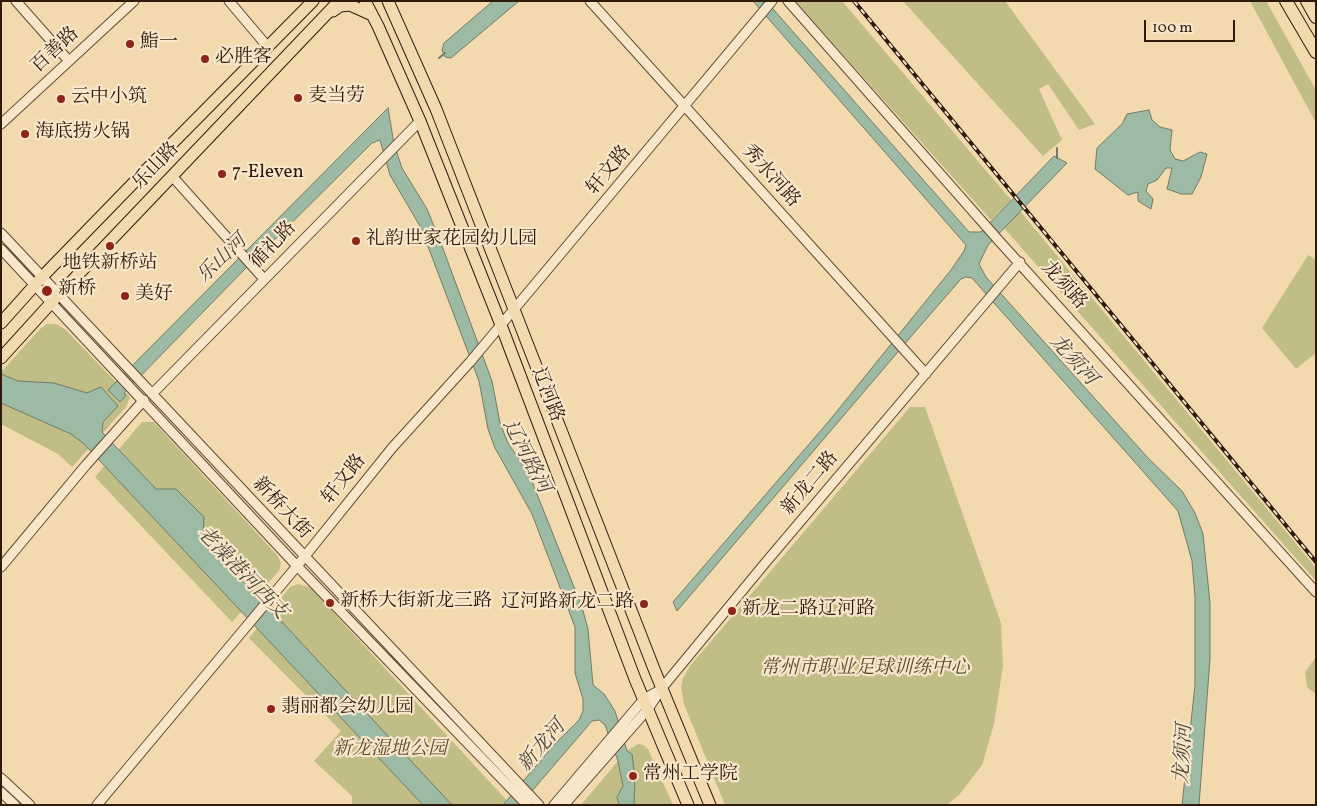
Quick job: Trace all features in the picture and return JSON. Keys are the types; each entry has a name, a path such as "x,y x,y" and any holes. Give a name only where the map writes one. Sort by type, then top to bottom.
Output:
{"highway":[{"path":"1286,1 1316,52"},
{"path":"1307,1 1316,17"}],"main road":[{"name":"乐山路","path":"1,323 38,281 312,1"},
{"name":"乐山路","path":"1,358 339,1"},
{"name":"辽河路","path":"365,1 420,122 501,325 646,704 688,805"},
{"name":"辽河路","path":"388,1 436,109 662,688 710,805"},
{"path":"327,14 340,6 350,5 372,15"}],"street":[{"path":"16,1 70,60"},
{"name":"百善路","path":"1,124 134,1"},
{"path":"230,1 266,46"},
{"name":"秀水河路","path":"590,1 926,374"},
{"name":"龙须路","path":"788,1 1000,242 1316,592"},
{"name":"轩文路","path":"97,805 297,566 392,448 470,362 771,2"},
{"name":"循礼路","path":"152,394 399,141 420,122"},
{"path":"172,176 264,279"},
{"name":"新桥大街","path":"1,233 38,281 133,381 152,394 514,785"},
{"name":"新桥大街","path":"1,249 38,281"},
{"name":"新龙二路","path":"609,747 662,688 1020,262"},
{"name":"新桥大街","path":"133,381 144,400 297,566 533,802"},
{"path":"1,567 86,465 144,400"},
{"path":"554,805 609,747"},
{"path":"564,805 609,747"},
{"path":"1,778 30,805"},
{"path":"1,792 15,805"}],"green space":[{"path":"795,1 842,1 1011,200 991,220"},
{"path":"903,1 1005,1 1095,124 1079,130 1048,84 1039,89 1062,140 1043,156"},
{"path":"1250,1 1266,1 1316,90 1316,123"},
{"path":"1020,211 1316,568 1316,581 1004,228"},
{"path":"1308,255 1316,260 1316,353 1296,369 1262,328"},
{"path":"47,324 56,324 66,330 130,397 126,407 72,467 58,454 1,424 1,372 40,329"},
{"name":"常州市职业足球训练中心","path":"910,407 925,407 1001,623 1003,666 994,724 982,765 959,795 947,805 725,805 684,704 681,687 683,678 690,666"},
{"path":"142,422 154,422 277,555 281,563 279,571 232,622 95,477"},
{"name":"新龙湿地公园","path":"298,584 311,588 511,805 352,805 352,796 314,761 341,731 249,638 290,587"},
{"path":"1316,657 1316,694 1307,687 1305,672"},
{"path":"638,744 648,749 673,805 634,805 635,778 632,754 627,751"},
{"path":"618,761 623,786 617,797 619,805 581,805"}],"shaded area":[{"path":"493,1 519,1 451,58 445,57 442,50 444,43"},
{"path":"753,1 766,1 969,232 981,232 1054,156 1067,163 988,245 979,264 986,277 1148,458 1182,491 1195,513 1203,534 1210,603 1210,659 1199,805 1182,805 1195,685 1195,597 1192,561 1178,511 972,278 966,277 961,279 677,611 673,602 829,421 951,270 966,245"},
{"path":"388,108 394,144 402,168 427,209 442,246 492,381 500,423 508,443 529,474 582,607 588,629 593,685 604,694 615,711 627,751 632,754 635,778 634,805 619,805 617,797 623,786 618,761 605,725 599,720 592,721 520,805 503,805 553,746 579,720 583,711 583,699 575,673 575,627 532,514 495,448 488,429 479,381 421,228 390,175 380,140 372,143 243,271 124,393 126,395 120,402 108,390"},
{"path":"1149,110 1152,120 1160,127 1172,130 1170,150 1175,159 1183,161 1200,152 1207,154 1201,177 1192,194 1181,194 1167,189 1172,168 1166,168 1157,180 1148,184 1146,191 1153,199 1151,209 1138,201 1138,192 1128,195 1095,169 1097,148 1122,124 1127,114"},
{"path":"1,374 18,381 54,383 87,393 101,387 118,406 103,422 102,432 156,489 176,489 204,517 203,537 452,805 423,805 83,443 71,434 1,403"}],"waterway":[{"name":"乐山河","path":"439,58 445,53"},
{"path":"1057,148 1057,158"}],"railway":[{"path":"854,1 1316,562"}],"place":[{"name":"鮨一","path":"130,44"},
{"name":"必胜客","path":"205,59"},
{"name":"麦当劳","path":"298,98"},
{"name":"云中小筑","path":"61,99"},
{"name":"海底捞火锅","path":"25,134"},
{"name":"7-Eleven","path":"222,174"},
{"name":"礼韵世家花园幼儿园","path":"356,241"},
{"name":"地铁新桥站","path":"110,246"},
{"name":"新桥","path":"47,291"},
{"name":"美好","path":"125,296"},
{"name":"新桥大街新龙三路","path":"330,603"},
{"name":"辽河路新龙二路","path":"644,604"},
{"name":"新龙二路辽河路","path":"732,611"},
{"name":"翡丽都会幼儿园","path":"271,709"},
{"name":"常州工学院","path":"633,776"}],"water label":[{"name":"龙须河","path":"1072,361"},
{"name":"辽河路河","path":"525,457"},
{"name":"老澡港河西支","path":"241,574"},
{"name":"新龙河","path":"543,747"},
{"name":"龙须河","path":"1185,754"}]}
